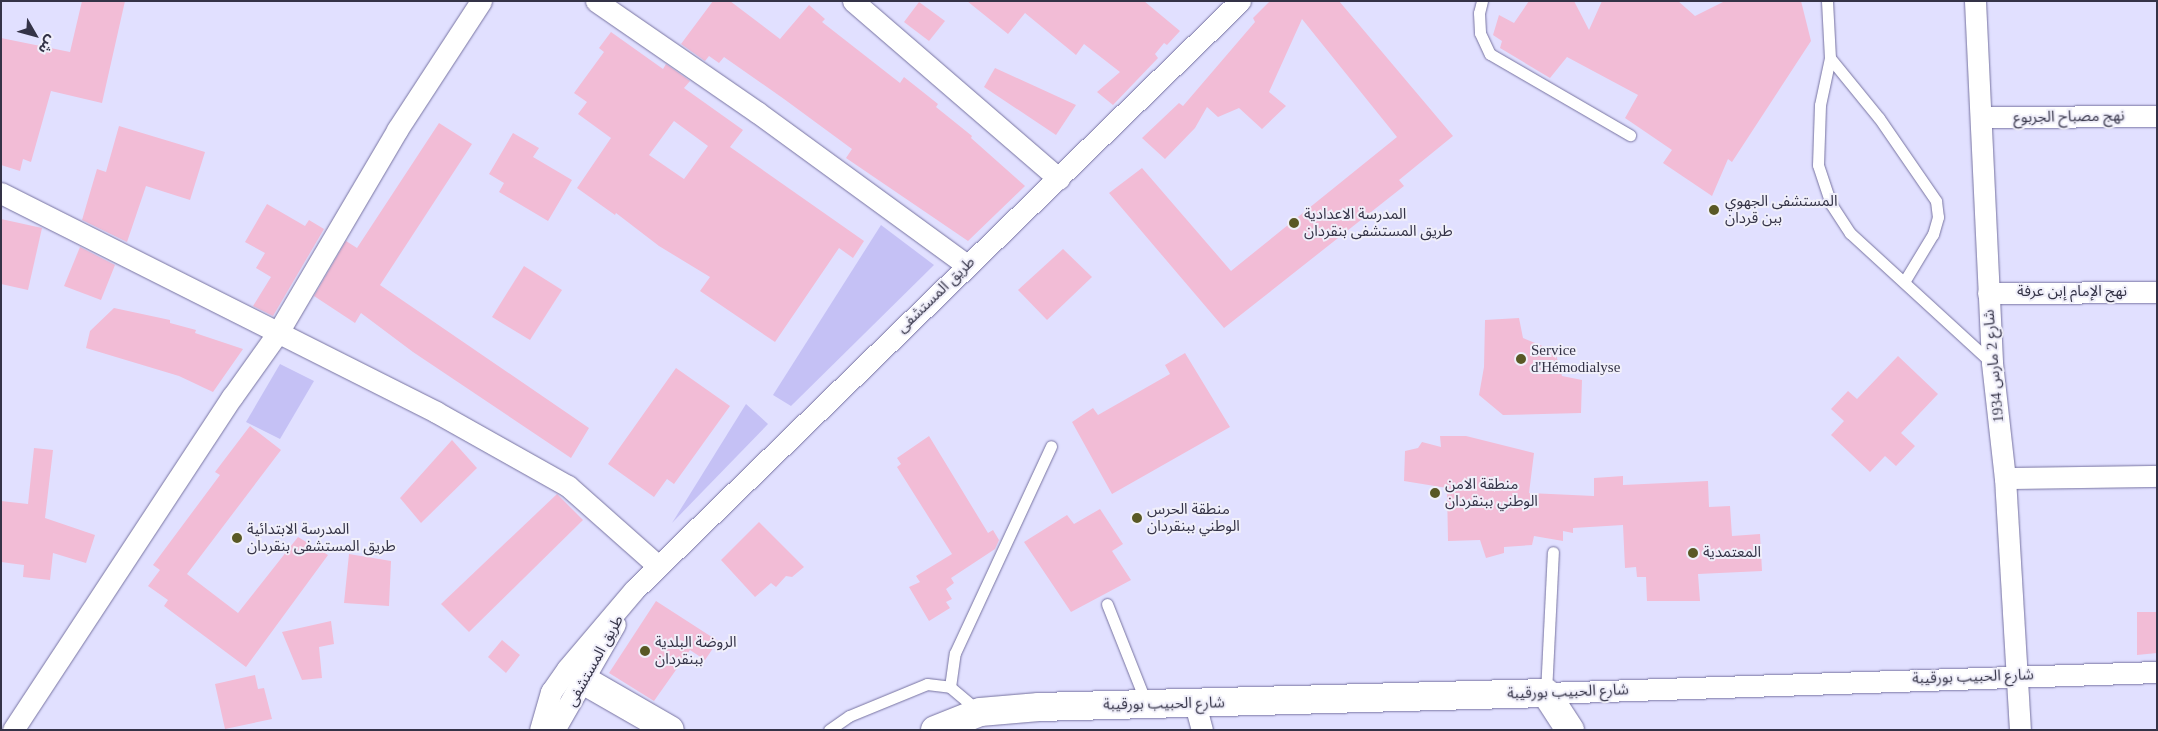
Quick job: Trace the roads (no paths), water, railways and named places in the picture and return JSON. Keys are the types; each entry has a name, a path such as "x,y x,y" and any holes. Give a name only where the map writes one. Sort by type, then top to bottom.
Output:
{"main road":[{"path":"583,680 670,730"},
{"name":"شارع الحبيب بورقيبة","path":"935,730 980,712 1147,705 1199,717 1546,693"},
{"path":"1546,693 1570,730"}],"street":[{"path":"13,730 232,396 277,334 397,130 481,1"},
{"path":"596,1 757,112 967,265"},
{"path":"853,1 1059,178"},
{"name":"طريق المستشفى","path":"540,730 552,692 567,669 634,590 1240,1"},
{"name":"شارع 2 مارس 1934","path":"1974,1 1992,363 2005,478 2020,730"},
{"name":"نهج مصباح الجربوع","path":"1981,117 2157,116"},
{"path":"1,194 277,334 436,412 568,486 658,566"},
{"name":"نهج الإمام إبن عرفة","path":"1988,293 2157,292"},
{"path":"2005,478 2157,476"},
{"name":"طريق المستشفى","path":"554,730 634,590"},
{"name":"شارع الحبيب بورقيبة","path":"1546,693 2017,675 2157,672"}],"lane":[{"path":"1482,1 1479,13 1480,33 1490,54 1630,135"},
{"path":"1826,1 1830,58 1820,105 1818,165 1831,204 1850,233 1992,363"},
{"path":"1830,58 1879,118 1936,201 1938,217 1933,234 1904,282"},
{"path":"950,687 955,653 1050,446"},
{"path":"1546,693 1553,552"},
{"path":"1107,604 1147,705"},
{"path":"829,730 849,716 914,688 940,683 950,687 980,712"}],"place":[{"name":"المستشفى الجهوي ببن قردان","path":"1714,210"},
{"name":"المدرسة الاعدادية طريق المستشفى بنقردان","path":"1294,223"},
{"name":"Service d'Hémodialyse","path":"1521,359"},
{"name":"منطقة الامن الوطني ببنقردان","path":"1435,493"},
{"name":"منطقة الحرس الوطني ببنقردان","path":"1137,518"},
{"name":"المدرسة الابتدائية طريق المستشفى بنقردان","path":"237,538"},
{"name":"المعتمدية","path":"1693,553"},
{"name":"الروضة البلدية ببنقردان","path":"645,651"}]}
